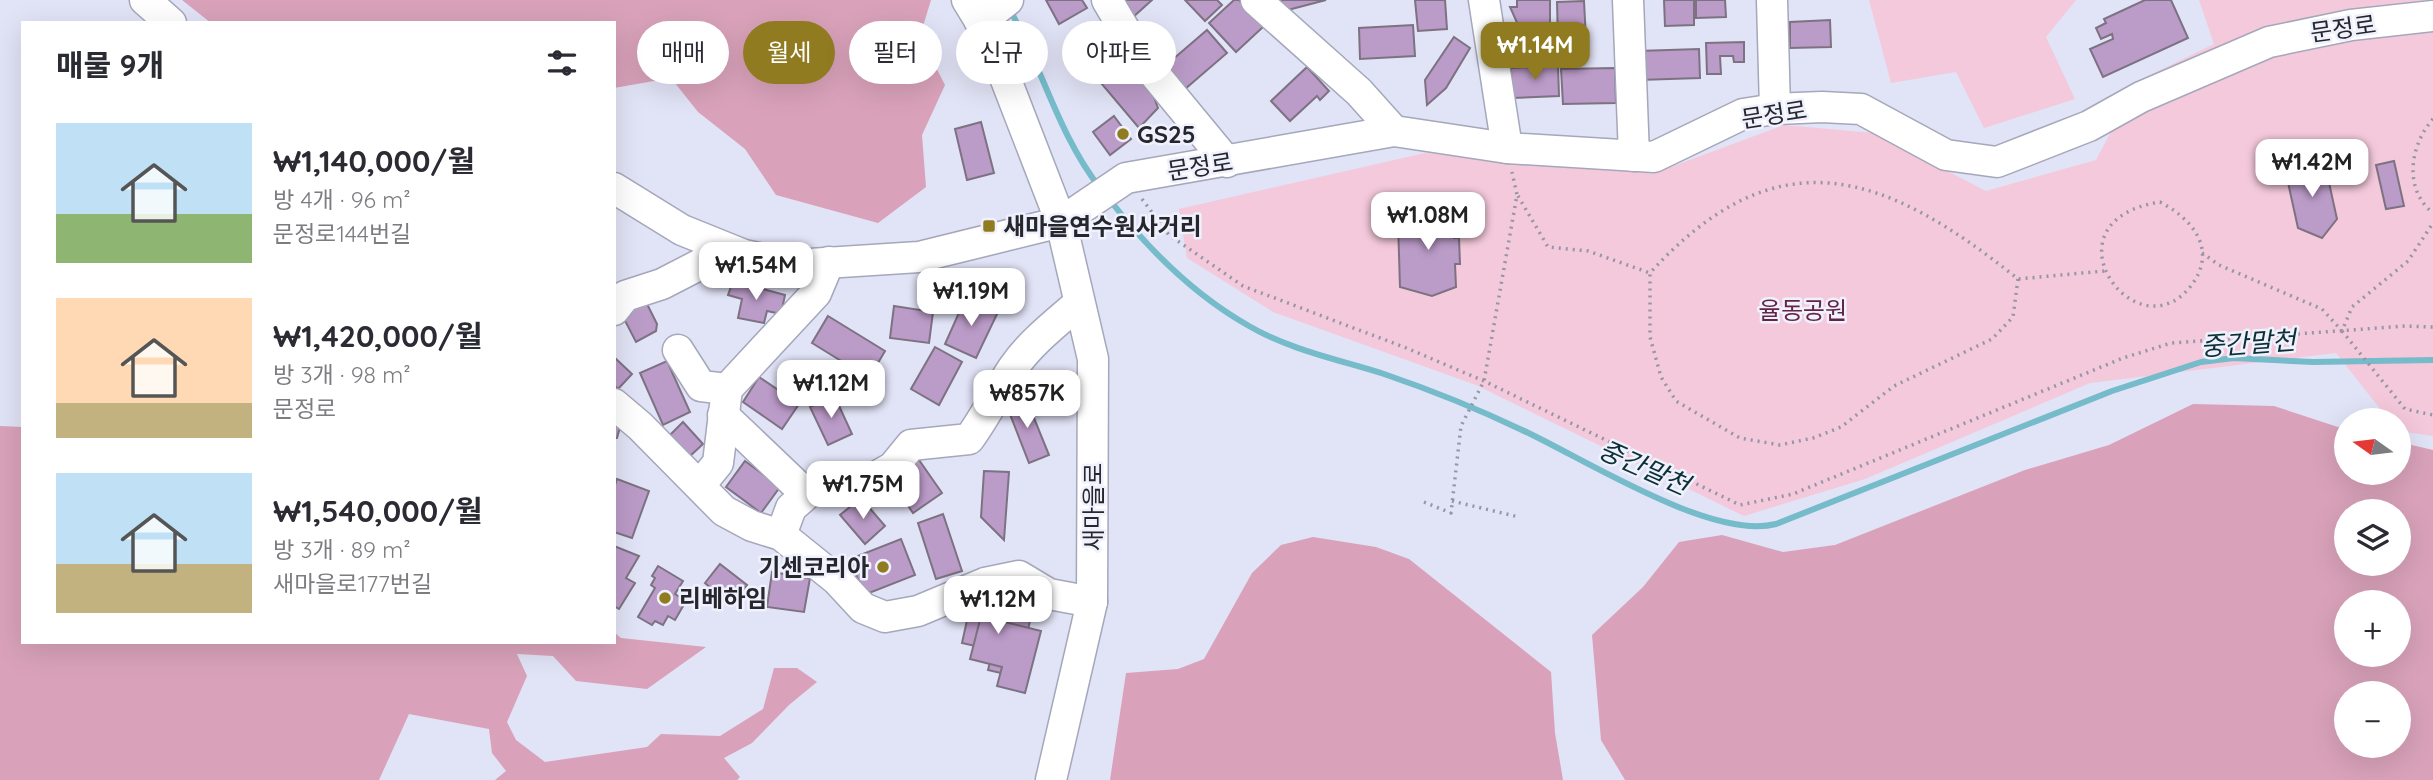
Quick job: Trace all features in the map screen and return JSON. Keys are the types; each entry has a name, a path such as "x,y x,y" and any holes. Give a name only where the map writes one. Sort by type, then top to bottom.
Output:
{"street":[{"path":"145,0 169,21"},
{"path":"1107,0 1142,59 1227,162"},
{"path":"1256,0 1359,92 1394,131"},
{"path":"1483,0 1509,155"},
{"path":"1628,0 1634,156"},
{"path":"1772,0 1775,108"},
{"name":"새마을로","path":"988,8 989,36 1061,222 1093,359 1092,601 1051,780"},
{"name":"문정로","path":"1061,222 1122,180 1394,131 1509,155 1654,157 1743,114 1775,108 1861,110 1946,155 1997,162 2089,125 2141,97 2270,42 2351,25 2433,16"},
{"path":"616,189 682,230 728,250 794,265 919,257 1061,222"},
{"path":"616,307 625,296 663,284 728,250"},
{"path":"700,485 718,463 725,402 816,293 829,262"},
{"path":"781,536 790,508 817,485 872,479 893,467 911,445 969,439 1014,367 1043,334 1079,303"},
{"path":"678,350 701,386 725,402 806,494"},
{"path":"616,406 724,511 752,526 781,536 837,580 863,608 885,617 918,611 985,583 1019,576 1049,594 1092,601"}],"path":[{"path":"2433,119 2418,138 2412,171 2417,194 2433,213"},
{"path":"1509,155 1517,195 1548,247 1588,251 1650,273"},
{"path":"1122,180 1170,235 1243,286 1409,349 1484,381 1740,505 1793,494 2123,358 2171,343 2433,327"},
{"path":"2018,279 2013,317 1992,339 1894,386 1841,427 1813,438 1780,444 1740,438 1676,401 1661,377 1650,337 1650,273 1676,245 1719,211 1780,184 1816,182 1873,190 1930,215 2018,279 2104,271"},
{"path":"1424,502 1451,513 1461,426 1484,381 1517,195"},
{"path":"2160,202 2191,222 2199,236 2202,253 2199,273 2189,288 2176,298 2160,304 2142,304 2126,298 2113,286 2104,271 2102,245 2108,228 2124,212 2140,205 2160,202"},
{"path":"2342,331 2353,307 2408,261 2433,222"},
{"path":"2202,253 2219,265 2322,309 2405,408 2433,415"},
{"path":"1452,501 1519,517"}],"green space":[{"path":"1869,0 2076,0 2046,37 2075,99 1984,128 1956,72 1891,83"},
{"name":"율동공원","path":"2199,0 2433,0 2433,436 2412,433 2412,408 2380,408 2336,353 2090,383 1865,479 1744,516 1476,385 1273,312 1187,258 1179,209 1425,153 1473,157 1556,156 1652,174 1784,125 1874,133 1986,191 2096,160 2138,81 2214,44"}],"shaded area":[{"path":"182,0 931,0 925,21 849,21 849,84 942,84 942,79 945,85 922,135 926,187 878,223 776,195 745,149 698,112 676,84 729,84 729,21 637,21 637,84 616,88 616,21 208,21"},
{"path":"2193,404 2274,406 2334,426 2334,485 2412,485 2412,445 2433,450 2433,780 1625,780 1601,740 1592,635 1643,587 1679,542 1722,535 1783,552 1835,545 2025,470 2109,445"},
{"path":"0,426 21,427 21,644 616,644 616,634 621,638 706,647 647,689 576,681 553,656 517,654 527,676 507,722 516,740 545,762 647,747 661,734 720,736 763,709 774,668 797,668 817,682 789,705 752,743 724,758 740,777 737,780 495,780 506,771 492,753 489,729 409,714 379,780 0,780"},
{"path":"1313,537 1376,547 1409,559 1551,672 1555,733 1563,780 1110,780 1126,673 1178,669 1204,659 1252,573 1281,545"}],"building":[{"path":"1046,0 1082,0 1087,8 1059,24"},
{"path":"1117,0 1152,0 1132,18"},
{"path":"1185,0 1217,0 1222,5 1205,21"},
{"path":"1234,0 1239,0 1263,27 1236,52 1209,23"},
{"path":"1281,0 1326,0 1284,11"},
{"path":"1415,0 1445,0 1447,29 1418,31"},
{"path":"1517,0 1550,0 1550,32 1531,34 1519,27 1510,7 1517,7"},
{"path":"1664,0 1694,0 1694,25 1665,26"},
{"path":"1696,0 1725,0 1726,17 1696,18"},
{"path":"2145,0 2171,0 2188,38 2103,77 2090,49 2113,39 2112,34 2101,39 2096,28 2106,23 2104,19"},
{"path":"1584,1 1586,40 1558,41 1557,2"},
{"path":"1830,20 1831,47 1790,48 1790,22"},
{"path":"1413,25 1415,56 1360,59 1359,28"},
{"path":"1207,30 1227,53 1185,89 1176,79 1176,57"},
{"path":"1454,37 1470,48 1446,88 1427,105 1425,80"},
{"path":"1744,42 1744,62 1734,62 1733,56 1720,56 1721,74 1707,74 1706,43"},
{"path":"1699,49 1700,78 1639,80 1638,51"},
{"path":"1558,66 1559,96 1512,98 1511,68"},
{"path":"1307,67 1329,91 1320,100 1317,96 1290,121 1271,101"},
{"path":"1615,68 1616,103 1563,104 1561,69"},
{"path":"1102,84 1147,84 1150,87 1158,108 1139,128"},
{"path":"1114,116 1131,139 1110,155 1093,132"},
{"path":"981,122 994,173 967,180 955,129"},
{"path":"2304,159 2326,169 2337,219 2322,238 2298,228 2287,178"},
{"path":"2394,161 2404,206 2386,209 2376,165"},
{"path":"1426,206 1453,212 1454,238 1459,238 1460,264 1455,264 1456,287 1432,296 1400,287 1398,223"},
{"path":"733,281 785,295 781,314 767,311 764,323 738,318 742,299 728,295"},
{"path":"643,296 657,324 656,331 636,342 619,309"},
{"path":"966,297 998,312 976,358 945,344"},
{"path":"894,306 933,312 929,343 890,338"},
{"path":"828,316 885,351 869,378 812,343"},
{"path":"935,347 962,362 939,405 911,389"},
{"path":"616,359 632,374 618,389 616,387"},
{"path":"667,361 690,412 663,425 640,373"},
{"path":"759,377 799,404 782,429 743,402"},
{"path":"834,395 852,434 828,445 810,407"},
{"path":"1025,396 1049,455 1029,463 1006,404"},
{"path":"683,422 703,444 689,457 669,436"},
{"path":"616,423 621,424 616,438"},
{"path":"919,460 942,493 913,513 890,480"},
{"path":"745,461 780,487 761,513 726,487"},
{"path":"984,471 1009,472 1004,540 981,517"},
{"path":"617,479 649,491 632,538 616,533"},
{"path":"861,498 885,526 865,544 840,515"},
{"path":"943,514 962,571 936,579 918,523"},
{"name":"기센코리아","path":"901,539 915,575 864,595 850,559"},
{"path":"616,547 639,556 626,578 635,583 619,609 616,607"},
{"path":"720,564 747,585 731,605 705,583"},
{"name":"리베하임","path":"658,566 683,581 675,594 686,601 675,620 668,616 663,625 655,621 652,625 638,617 655,588 651,585 655,578 652,576"},
{"path":"772,572 810,578 804,612 767,607"},
{"path":"971,602 1031,616 1018,677 988,670 993,650 962,643"},
{"path":"981,616 1041,631 1025,693 997,686 1002,667 970,659"}],"waterway":[{"name":"중간말천","path":"1009,8 1061,123 1100,188"},
{"name":"중간말천","path":"1109,199 1173,270 1209,300 1249,326 1298,348 1437,393 1522,430 1612,477 1684,509 1749,526 1776,524 2112,391 2201,362 2234,358 2313,362 2433,360"}],"place":[{"name":"GS25","path":"1123,134"},
{"name":"새마을연수원사거리","path":"989,226"},
{"name":"기센코리아","path":"883,567"},
{"name":"리베하임","path":"665,598"}]}
